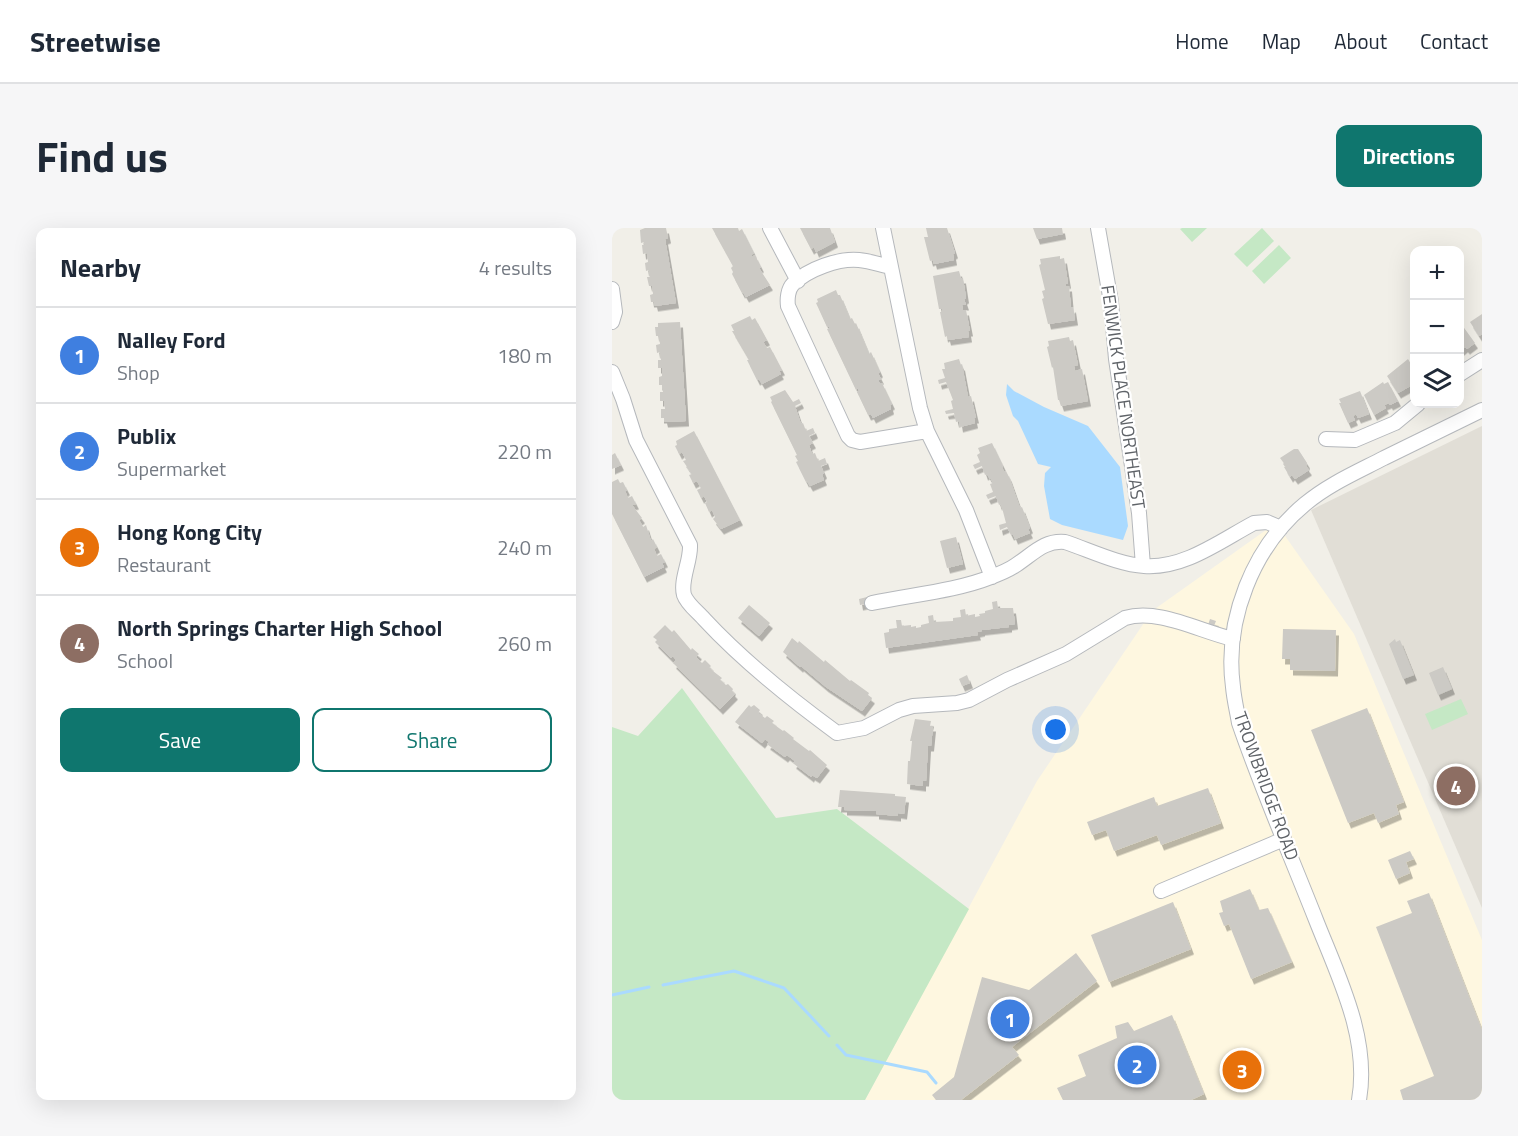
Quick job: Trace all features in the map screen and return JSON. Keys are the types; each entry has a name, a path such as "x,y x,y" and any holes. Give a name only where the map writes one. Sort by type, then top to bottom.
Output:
{"street":[{"path":"770,228 798,281"},
{"path":"883,228 920,408 927,431 966,510 992,577"},
{"name":"FENWICK PLACE NORTHEAST","path":"1098,228 1111,302 1116,359 1139,513 1143,566"},
{"path":"891,267 859,260 840,260 823,266 798,281 790,289 788,306 848,436 860,442 927,431"},
{"path":"612,289 615,312 612,322"},
{"path":"1464,371 1482,360"},
{"path":"612,372 636,440 690,545 691,554 683,588 687,600 720,637 757,671 837,733 864,728 899,710 914,706 969,700 1066,654 1125,618 1136,615 1160,616 1233,639"},
{"path":"1326,439 1355,440 1395,423 1413,408"},
{"name":"TROWBRIDGE ROAD","path":"1359,1100 1363,1076 1362,1054 1344,992 1239,723 1232,686 1233,639 1238,609 1262,553 1281,528 1304,504 1334,484 1482,410"},
{"path":"872,603 971,584 992,577 1016,565 1044,544 1054,541 1065,542 1143,566 1162,567 1181,561 1254,523 1267,522 1281,528"},
{"path":"1161,891 1284,839"}],"shaded area":[{"path":"1482,426 1482,908 1311,510"},
{"path":"1276,523 1354,634 1482,940 1482,1100 865,1100 1037,781 1152,611"}],"green space":[{"path":"1207,228 1192,242 1180,229"},
{"path":"1262,228 1274,241 1247,267 1234,254"},
{"path":"1279,245 1291,258 1264,284 1252,271"},
{"path":"682,688 776,818 837,809 969,909 865,1100 612,1100 612,727 638,736"},
{"path":"1461,699 1468,714 1432,730 1425,714"}],"water":[{"path":"1007,384 1014,391 1044,407 1088,426 1120,467 1128,526 1123,540 1062,525 1050,519 1044,486 1045,473 1051,467 1038,464 1018,421 1013,416 1006,395"}],"building":[{"path":"666,228 668,238 665,239 676,303 655,306 654,302 651,302 652,286 649,286 647,277 650,277 649,270 646,271 645,263 648,262 647,253 643,254 642,245 645,245 644,242 641,243 640,230"},
{"path":"712,228 738,228 739,231 742,229 754,253 752,257 755,255 761,267 759,268 770,285 746,297 732,274 733,266"},
{"path":"800,228 830,228 835,242 816,252 814,247 811,249"},
{"path":"926,228 947,228 955,253 953,254 954,260 934,264 933,260 930,261 924,237 928,237"},
{"path":"1033,228 1062,228 1063,234 1037,239"},
{"path":"1060,256 1060,259 1064,258 1068,283 1066,286 1069,286 1071,308 1073,307 1075,320 1048,324 1042,299 1044,298 1042,291 1045,290 1039,265 1041,264 1040,259"},
{"path":"959,271 963,278 966,298 964,299 966,305 962,305 963,310 966,310 970,331 968,331 969,337 948,340 947,336 945,337 940,312 942,309 939,309 933,276"},
{"path":"836,290 850,319 852,318 856,323 869,354 871,352 880,372 878,373 881,379 878,380 880,384 882,383 892,404 891,409 873,418 871,414 868,415 857,392 858,388 856,390 827,329 830,328 827,327 816,303 817,299"},
{"path":"1482,314 1482,334 1479,336 1470,322"},
{"path":"750,316 752,320 755,318 767,340 763,342 767,348 770,347 782,370 779,371 781,374 762,384 759,379 757,380 747,360 749,360 732,331 734,331 731,325"},
{"path":"680,322 686,421 665,422 664,418 661,418 661,409 665,409 664,401 660,401 660,392 663,392 662,385 659,385 659,377 662,376 662,368 658,368 658,360 661,360 656,345 660,344 655,327 658,327 658,323"},
{"path":"1464,328 1475,343 1467,349"},
{"path":"1069,337 1070,341 1073,340 1078,365 1074,366 1075,371 1082,369 1088,401 1061,406 1047,347 1049,346 1048,341"},
{"path":"959,359 968,397 971,396 976,418 974,418 975,423 960,427 954,413 946,414 945,411 953,409 951,401 953,400 946,382 939,384 938,380 945,378 942,369 945,369 944,363"},
{"path":"1408,359 1410,386 1398,393 1387,376"},
{"path":"1383,382 1384,384 1388,382 1398,401 1384,405 1386,408 1374,415 1364,395"},
{"path":"785,390 793,402 799,399 801,403 795,406 806,431 813,428 815,433 809,436 813,443 809,445 812,454 815,453 818,461 825,458 827,464 821,466 824,480 810,486 796,462 798,461 795,456 797,455 771,402 770,397"},
{"path":"1360,391 1369,414 1358,418 1356,414 1353,416 1355,420 1348,423 1339,399"},
{"path":"694,431 740,520 721,529 713,519 715,517 712,510 709,512 704,496 701,498 697,490 701,488 697,481 693,483 689,475 692,474 683,461 686,460 682,452 679,454 675,446 676,441"},
{"path":"992,443 1030,528 1028,529 1030,533 1015,539 1007,527 1000,530 999,525 1006,523 1001,504 999,505 996,496 988,499 986,495 993,492 991,479 987,474 985,475 982,466 975,469 973,465 980,462 977,455 980,453 978,448"},
{"path":"1298,449 1309,470 1295,479 1292,475 1290,477 1280,458"},
{"path":"615,453 621,465 612,469 612,455"},
{"path":"618,479 620,483 623,482 628,498 632,496 636,504 632,505 642,518 639,520 643,527 646,525 651,541 653,539 657,547 654,549 657,556 661,554 665,562 662,563 664,567 644,577 612,514 612,482"},
{"path":"956,537 963,564 947,568 940,541"},
{"path":"867,597 869,603 860,605 859,599"},
{"path":"997,601 998,608 1013,608 1015,624 1009,627 982,630 977,632 978,635 886,648 884,633 889,632 889,629 897,628 896,620 901,620 902,626 911,625 916,628 929,623 928,616 933,615 934,622 953,621 953,618 961,617 960,610 965,609 966,616 975,614 975,617 993,609 992,602"},
{"path":"749,605 770,623 759,636 738,618"},
{"path":"1210,619 1216,621 1214,626 1208,625"},
{"path":"665,625 672,632 674,630 691,650 692,648 699,654 696,657 702,663 705,660 711,666 709,668 722,678 720,680 733,689 735,694 720,709 673,663 676,660 673,656 671,658 655,642 657,640 653,637"},
{"path":"1283,629 1336,630 1335,671 1290,670 1290,659 1282,659"},
{"path":"792,638 869,693 868,695 872,698 862,711 826,687 783,652"},
{"path":"1395,639 1396,642 1400,640 1414,675 1403,679 1389,644"},
{"path":"1443,667 1452,689 1438,695 1429,673"},
{"path":"967,675 970,683 962,686 959,679"},
{"path":"749,705 751,707 754,705 760,710 758,713 774,721 772,723 827,765 817,778 812,775 811,777 793,763 795,761 787,755 785,757 767,744 769,742 765,739 762,743 735,722"},
{"path":"1367,708 1404,802 1396,805 1399,814 1378,823 1374,813 1348,823 1311,730"},
{"path":"915,719 931,721 930,726 933,726 931,746 928,746 926,781 923,781 923,786 907,784 912,741 910,741"},
{"path":"1208,788 1221,823 1161,845 1157,835 1114,851 1106,830 1092,835 1087,822 1154,797 1157,806"},
{"path":"840,790 895,794 895,796 906,797 904,814 898,813 898,816 876,814 876,811 844,810 844,807 838,807"},
{"path":"1410,851 1414,859 1406,862 1410,873 1396,879 1388,860"},
{"path":"1250,889 1259,910 1268,908 1292,962 1251,979 1229,924 1224,926 1219,913 1223,912 1220,901"},
{"path":"1429,893 1482,1030 1482,1100 1403,1100 1400,1090 1434,1076 1376,927 1412,913 1407,901"},
{"path":"1173,902 1191,949 1109,982 1091,935"},
{"path":"1076,953 1097,981 1012,1047 1019,1055 961,1100 936,1100 932,1095 954,1077 982,977 1029,990"},
{"path":"1172,1015 1204,1094 1191,1100 1063,1100 1057,1088 1086,1076 1078,1055 1117,1038 1115,1026 1128,1022 1134,1031"}],"waterway":[{"path":"663,985 734,971 784,988 829,1036"},
{"path":"612,995 649,987"},
{"path":"837,1045 846,1055 927,1072 936,1083"}],"place":[{"name":"North Springs Charter High School","path":"1456,786"},
{"name":"Nalley Ford","path":"1010,1019"},
{"name":"Publix","path":"1137,1065"},
{"name":"Hong Kong City","path":"1242,1070"}]}
